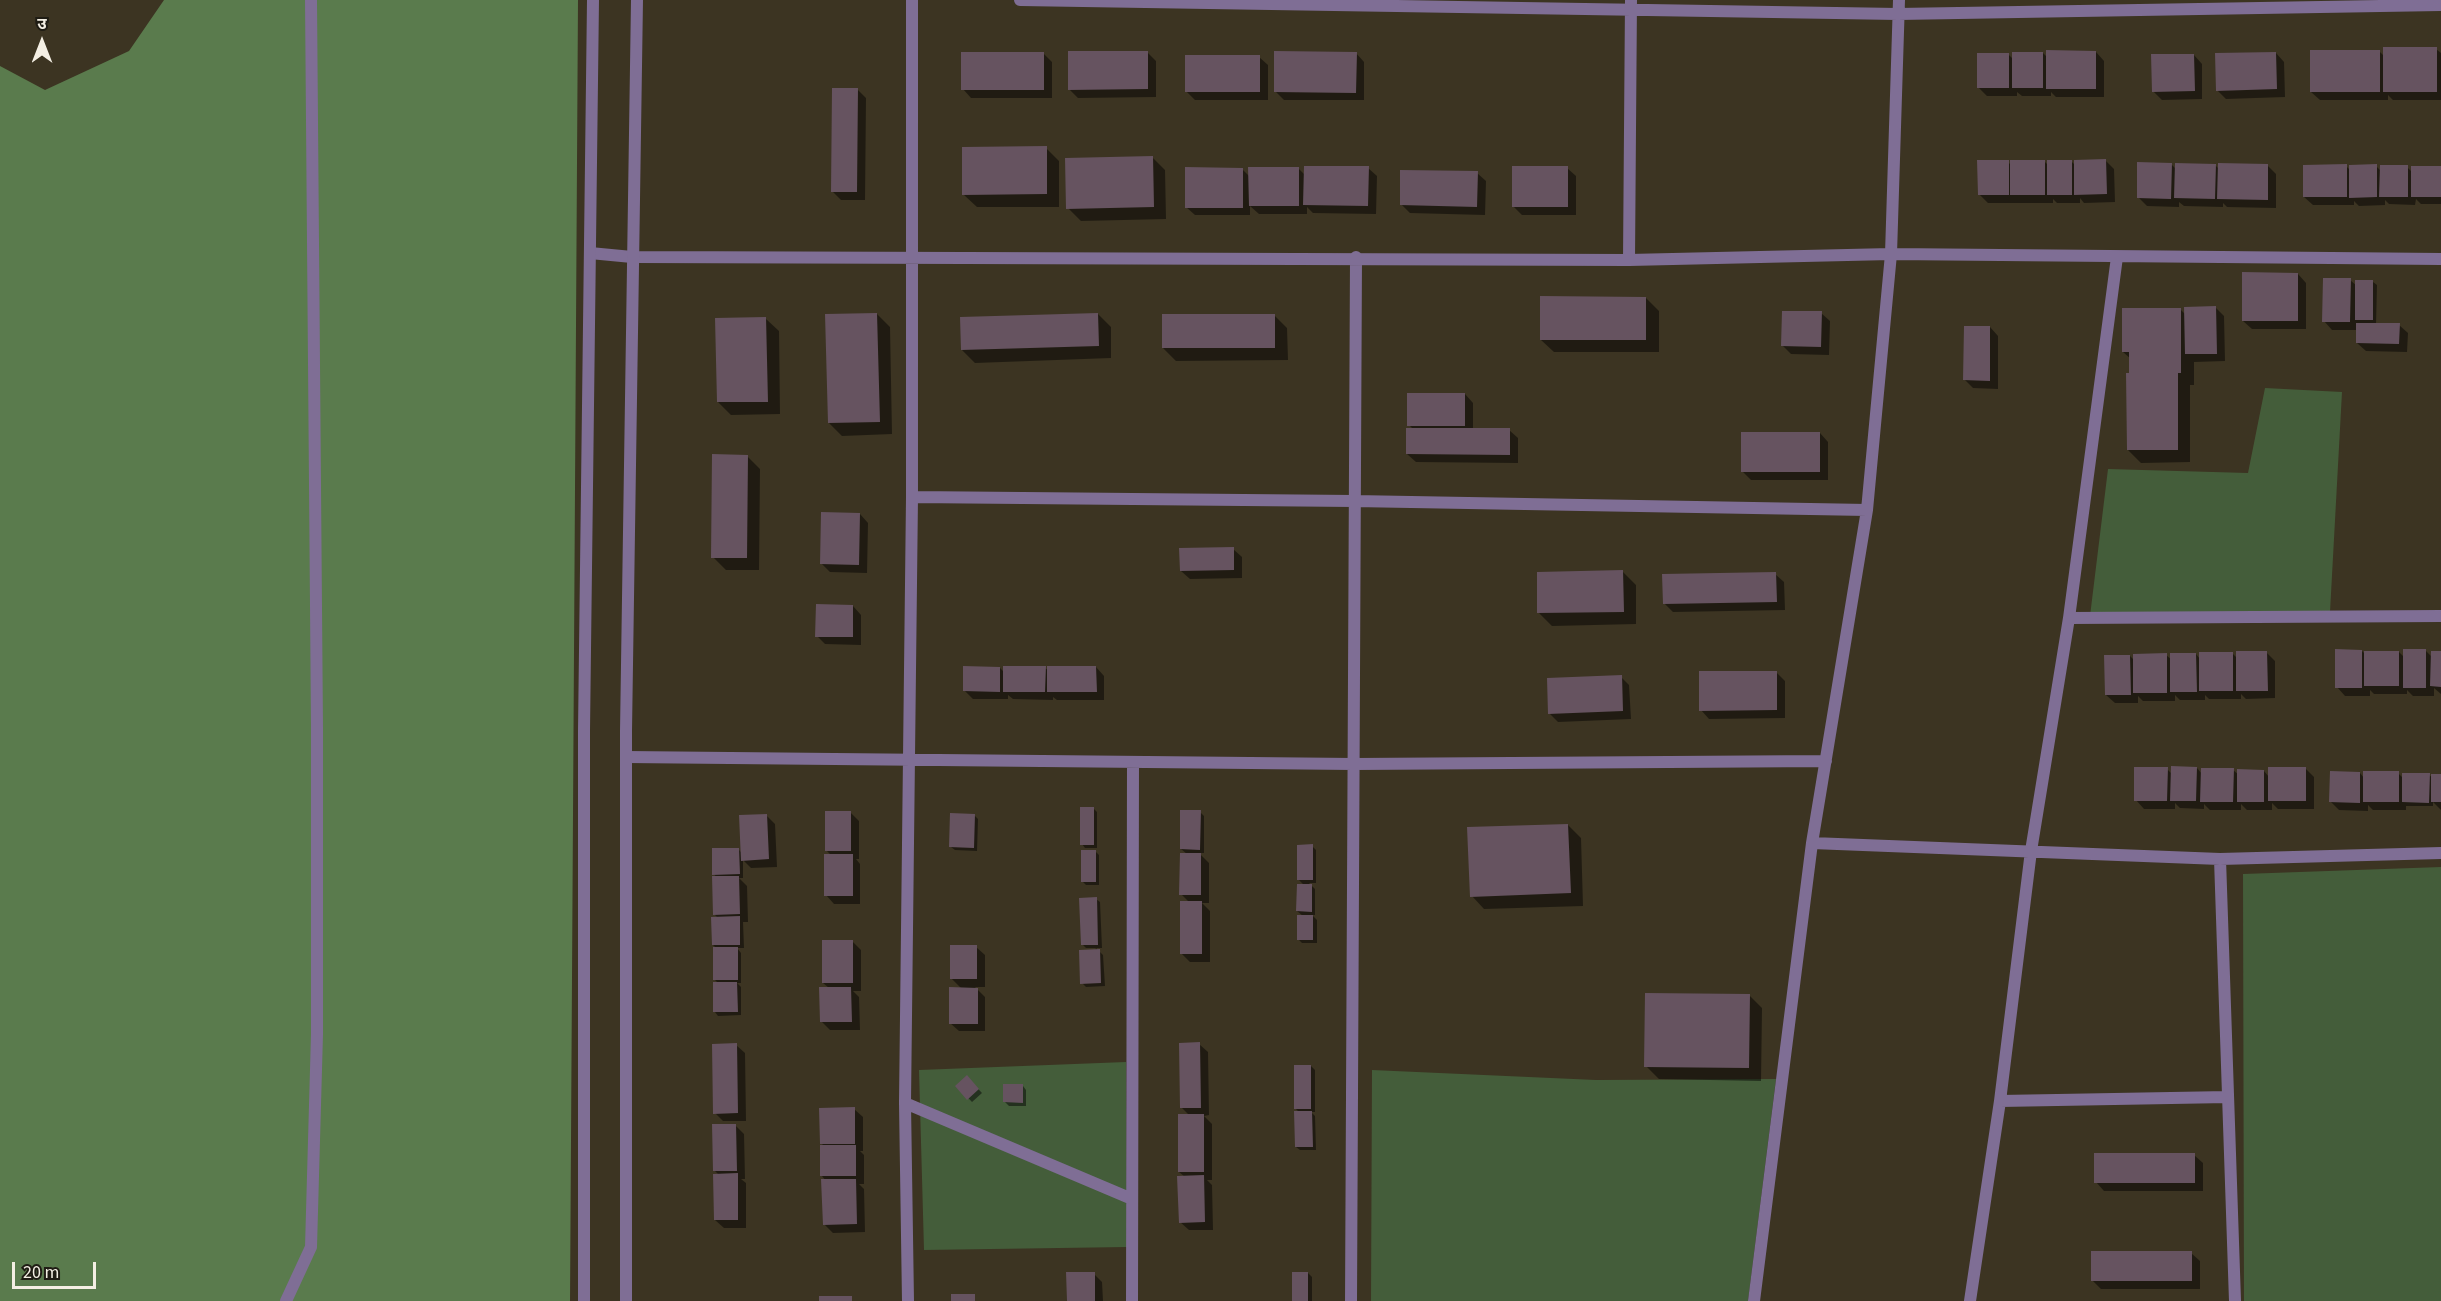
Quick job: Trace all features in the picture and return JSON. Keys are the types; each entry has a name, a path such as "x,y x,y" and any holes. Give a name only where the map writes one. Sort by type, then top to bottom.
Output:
{"street":[{"path":"286,1301 311,1248 317,1034 317,715 311,0"},
{"path":"584,1301 584,730 593,0"},
{"path":"626,1301 626,757 637,0"},
{"path":"908,1301 905,1103 912,497 912,0"},
{"path":"1020,0 1631,4 1898,14 2435,3"},
{"path":"1754,1301 1812,843 1867,510 1891,254 1899,0"},
{"path":"1629,260 1631,4"},
{"path":"590,253 632,257 1356,257 1629,260 1891,254 2441,259"},
{"path":"1351,1301 1356,257"},
{"path":"1970,1301 2000,1101 2031,851 2069,618 2117,257"},
{"path":"912,497 1354,501 1867,510"},
{"path":"2069,618 2441,616"},
{"path":"626,757 1354,764 1826,761"},
{"path":"1132,1301 1133,763"},
{"path":"1812,843 2220,859 2441,853"},
{"path":"2220,859 2235,1301"},
{"path":"2000,1101 2228,1097"},
{"path":"905,1103 1132,1198"}],"green space":[{"path":"164,0 578,0 570,1301 0,1301 0,66 45,90 129,51"},
{"path":"2265,388 2342,392 2330,612 2090,616 2108,469 2248,473"},
{"path":"2441,867 2441,1301 2244,1301 2243,874"},
{"path":"1126,1062 1127,1247 924,1250 919,1070"},
{"path":"1372,1070 1596,1080 1776,1079 1748,1301 1371,1301"}],"building":[{"path":"2383,47 2437,47 2437,92 2383,92"},
{"path":"2046,50 2096,51 2096,89 2046,89"},
{"path":"2310,50 2380,50 2380,92 2310,92"},
{"path":"1068,51 1148,51 1148,89 1068,90"},
{"path":"1274,51 1357,52 1356,93 1274,92"},
{"path":"961,52 1044,52 1044,90 961,90"},
{"path":"2012,52 2043,52 2043,88 2012,88"},
{"path":"2276,52 2277,89 2216,91 2215,53"},
{"path":"1977,53 2009,53 2009,88 1977,88"},
{"path":"2151,54 2194,54 2195,91 2152,92"},
{"path":"1185,55 1260,55 1260,92 1185,92"},
{"path":"832,88 858,88 857,192 831,192"},
{"path":"1047,146 1047,194 962,195 962,147"},
{"path":"1153,156 1154,207 1066,209 1065,158"},
{"path":"2106,159 2107,194 2074,195 2074,160"},
{"path":"1977,160 2009,160 2009,195 1978,195"},
{"path":"2010,160 2045,160 2045,195 2010,195"},
{"path":"2047,160 2072,160 2072,195 2047,195"},
{"path":"2137,162 2172,163 2171,199 2137,198"},
{"path":"2175,163 2216,164 2215,199 2174,198"},
{"path":"2218,163 2268,164 2268,200 2217,199"},
{"path":"2347,164 2347,197 2303,197 2303,165"},
{"path":"2377,164 2377,197 2349,198 2349,165"},
{"path":"2380,165 2408,165 2408,197 2379,197"},
{"path":"1304,166 1369,166 1368,206 1303,205"},
{"path":"1512,166 1568,166 1568,207 1512,207"},
{"path":"2411,166 2441,166 2441,197 2411,197"},
{"path":"1185,167 1243,168 1243,208 1185,208"},
{"path":"1248,167 1299,167 1299,206 1249,206"},
{"path":"1400,170 1478,171 1477,207 1400,205"},
{"path":"2242,272 2298,273 2298,321 2242,321"},
{"path":"2323,278 2351,278 2350,322 2322,322"},
{"path":"2355,280 2373,280 2373,320 2355,320"},
{"path":"1540,296 1646,297 1646,340 1540,340"},
{"path":"2216,306 2217,354 2185,354 2184,307"},
{"path":"2122,308 2181,308 2178,450 2127,450 2126,373 2129,373 2129,352 2122,352"},
{"path":"1782,311 1822,311 1821,347 1781,346"},
{"path":"877,313 880,422 828,423 825,314"},
{"path":"1098,313 1099,346 961,350 960,317"},
{"path":"1162,314 1275,314 1275,348 1162,348"},
{"path":"766,317 768,402 717,402 715,318"},
{"path":"2356,323 2400,323 2399,344 2356,343"},
{"path":"1964,326 1990,326 1990,381 1963,380"},
{"path":"1407,393 1465,393 1465,426 1407,426"},
{"path":"1406,428 1510,428 1510,455 1406,454"},
{"path":"1741,432 1820,432 1820,472 1741,472"},
{"path":"712,454 748,455 747,558 711,558"},
{"path":"821,512 860,513 859,565 820,564"},
{"path":"1234,547 1234,570 1180,571 1179,548"},
{"path":"1623,570 1624,612 1537,613 1537,572"},
{"path":"1776,572 1777,602 1663,604 1662,574"},
{"path":"816,604 853,605 853,637 815,637"},
{"path":"2335,649 2362,650 2362,688 2335,688"},
{"path":"2403,649 2426,649 2426,688 2403,688"},
{"path":"2236,651 2267,651 2268,691 2236,691"},
{"path":"2364,651 2399,651 2399,686 2364,686"},
{"path":"2431,651 2441,651 2441,687 2430,686"},
{"path":"2199,652 2233,652 2233,691 2199,691"},
{"path":"2167,653 2167,693 2133,693 2133,654"},
{"path":"2170,653 2196,653 2197,692 2170,692"},
{"path":"2104,655 2130,655 2131,695 2105,695"},
{"path":"963,666 1000,667 1000,692 963,691"},
{"path":"1003,666 1046,666 1045,692 1003,692"},
{"path":"1047,666 1096,666 1097,692 1047,692"},
{"path":"1699,671 1777,671 1777,710 1699,711"},
{"path":"1622,675 1623,711 1548,714 1547,678"},
{"path":"2171,766 2197,767 2196,801 2170,801"},
{"path":"2134,767 2168,767 2167,801 2134,801"},
{"path":"2268,767 2306,767 2306,801 2268,801"},
{"path":"2201,768 2234,768 2233,802 2200,802"},
{"path":"2237,769 2264,770 2264,802 2237,802"},
{"path":"2330,771 2360,772 2360,803 2329,802"},
{"path":"2363,771 2399,771 2399,802 2363,802"},
{"path":"2402,773 2430,773 2429,803 2402,802"},
{"path":"2431,774 2441,774 2441,802 2431,802"},
{"path":"1080,807 1094,807 1094,845 1080,845"},
{"path":"1180,810 1201,810 1200,850 1180,849"},
{"path":"825,811 851,811 851,851 825,851"},
{"path":"950,813 975,814 974,848 949,847"},
{"path":"767,814 769,859 741,861 739,815"},
{"path":"1568,824 1571,893 1470,897 1467,827"},
{"path":"1313,844 1313,880 1297,880 1297,845"},
{"path":"712,848 739,848 740,874 712,875"},
{"path":"1081,850 1096,850 1096,882 1081,882"},
{"path":"1180,853 1201,853 1201,895 1179,895"},
{"path":"824,854 853,854 853,896 824,896"},
{"path":"712,876 739,876 740,914 713,915"},
{"path":"1297,884 1312,884 1312,912 1296,911"},
{"path":"1097,897 1098,945 1081,945 1079,898"},
{"path":"1180,901 1202,901 1202,954 1180,954"},
{"path":"1297,915 1313,915 1313,940 1297,940"},
{"path":"740,916 740,945 712,945 711,917"},
{"path":"822,940 853,940 853,983 822,983"},
{"path":"950,945 977,945 977,979 950,979"},
{"path":"713,947 738,947 738,980 713,980"},
{"path":"1100,949 1101,983 1080,984 1079,950"},
{"path":"713,982 737,982 738,1012 713,1012"},
{"path":"819,987 851,987 852,1022 820,1022"},
{"path":"949,987 978,988 978,1024 949,1024"},
{"path":"1645,993 1750,994 1749,1068 1644,1067"},
{"path":"1200,1042 1201,1108 1180,1108 1179,1043"},
{"path":"737,1043 738,1113 713,1114 712,1044"},
{"path":"1294,1065 1311,1065 1311,1109 1294,1109"},
{"path":"967,1075 979,1089 967,1100 955,1086"},
{"path":"1003,1084 1023,1084 1023,1103 1003,1102"},
{"path":"855,1107 855,1144 820,1144 819,1108"},
{"path":"1294,1111 1312,1111 1313,1147 1295,1147"},
{"path":"1178,1114 1204,1114 1204,1172 1178,1172"},
{"path":"712,1124 736,1124 737,1171 713,1171"},
{"path":"820,1145 856,1145 856,1176 820,1176"},
{"path":"2094,1153 2195,1153 2195,1183 2094,1183"},
{"path":"738,1173 738,1220 714,1220 713,1174"},
{"path":"1204,1175 1205,1222 1179,1223 1177,1176"},
{"path":"821,1179 856,1179 857,1224 823,1225"},
{"path":"2091,1251 2192,1251 2192,1281 2091,1281"},
{"path":"1066,1272 1095,1272 1095,1301 1067,1301"},
{"path":"1292,1272 1308,1272 1308,1301 1292,1301"},
{"path":"951,1294 975,1294 975,1301 951,1301"},
{"path":"819,1296 852,1296 852,1301 819,1301"}]}
